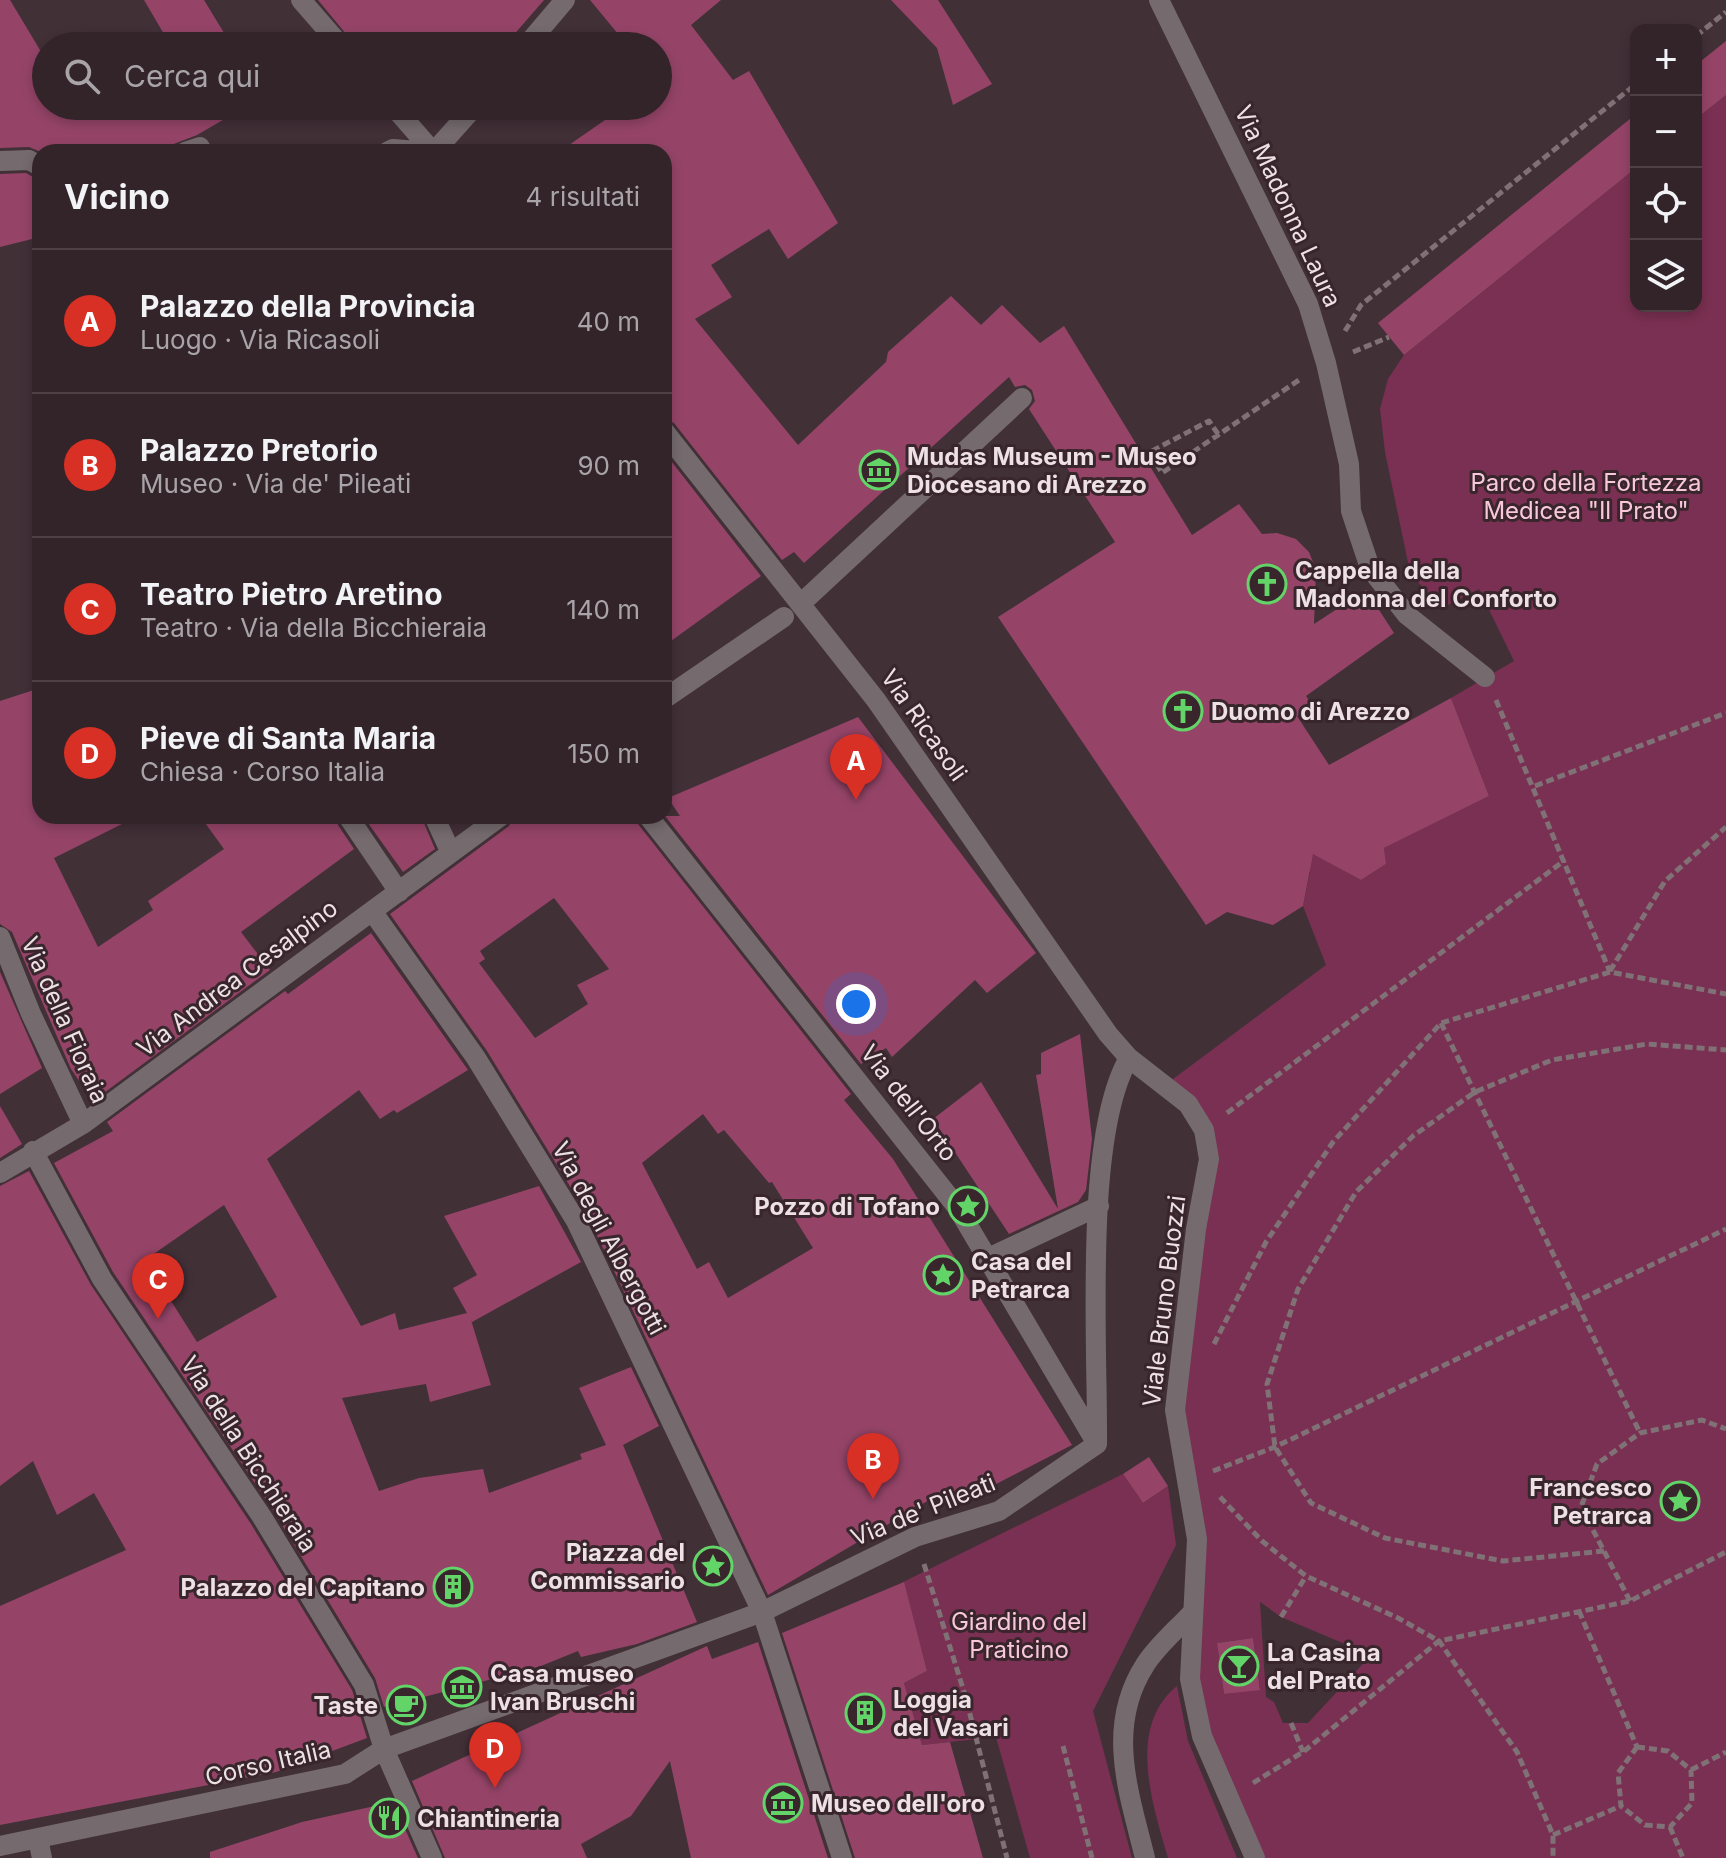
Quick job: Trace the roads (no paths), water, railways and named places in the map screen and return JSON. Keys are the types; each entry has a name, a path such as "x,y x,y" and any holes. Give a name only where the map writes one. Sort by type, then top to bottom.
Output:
{"street":[{"path":"301,0 329,32"},
{"path":"538,32 565,0"},
{"name":"Via Madonna Laura","path":"1159,0 1308,304 1326,363 1349,464 1351,511 1370,568 1407,615 1485,677"},
{"path":"405,120 424,144"},
{"path":"439,144 462,120"},
{"path":"0,161 32,162"},
{"path":"808,597 1022,398"},
{"name":"Via Ricasoli","path":"672,441 876,700 1108,1034 1129,1058"},
{"path":"672,694 784,617"},
{"path":"353,824 399,892"},
{"path":"438,824 451,853"},
{"name":"Via Andrea Cesalpino","path":"0,1173 83,1124 490,824"},
{"name":"Via dell'Orto","path":"654,824 957,1207 1097,1444"},
{"name":"Via degli Albergotti","path":"372,911 476,1058 576,1221 762,1612 842,1858"},
{"name":"Via della Fioraia","path":"0,937 83,1124"},
{"path":"1097,1444 1099,1206 1115,1082 1129,1058"},
{"name":"Viale Bruno Buozzi","path":"1129,1058 1188,1104 1204,1130 1209,1159 1196,1229 1175,1410 1197,1539 1190,1679 1202,1736 1255,1858"},
{"name":"Via della Bicchieraia","path":"33,1151 102,1279 262,1517 364,1685 384,1749 432,1858"},
{"path":"986,1259 1099,1206"},
{"name":"Via de' Pileati","path":"762,1612 915,1537 999,1511 1097,1444"},
{"name":"Corso Italia","path":"0,1846 40,1849 345,1774 384,1749 762,1612"},
{"path":"1145,1858 1122,1769 1123,1716 1145,1665 1191,1614"}],"place":[{"name":"Mudas Museum - Museo Diocesano di Arezzo","path":"879,470"},
{"name":"Cappella della Madonna del Conforto","path":"1267,584"},
{"name":"Duomo di Arezzo","path":"1183,711"},
{"name":"Palazzo della Provincia","path":"856,800"},
{"name":"Pozzo di Tofano","path":"968,1206"},
{"name":"Casa del Petrarca","path":"943,1275"},
{"name":"Teatro Pietro Aretino","path":"158,1319"},
{"name":"Palazzo Pretorio","path":"873,1499"},
{"name":"Francesco Petrarca","path":"1680,1501"},
{"name":"Piazza del Commissario","path":"713,1566"},
{"name":"Palazzo del Capitano","path":"453,1587"},
{"name":"La Casina del Prato","path":"1239,1666"},
{"name":"Casa museo Ivan Bruschi","path":"462,1687"},
{"name":"Taste","path":"406,1705"},
{"name":"Loggia del Vasari","path":"865,1713"},
{"name":"Pieve di Santa Maria","path":"495,1788"},
{"name":"Museo dell'oro","path":"783,1803"},
{"name":"Chiantineria","path":"389,1818"}],"park label":[{"name":"Parco della Fortezza Medicea \"Il Prato\"","path":"1586,496"},
{"name":"Giardino del Praticino","path":"1019,1635"}]}
